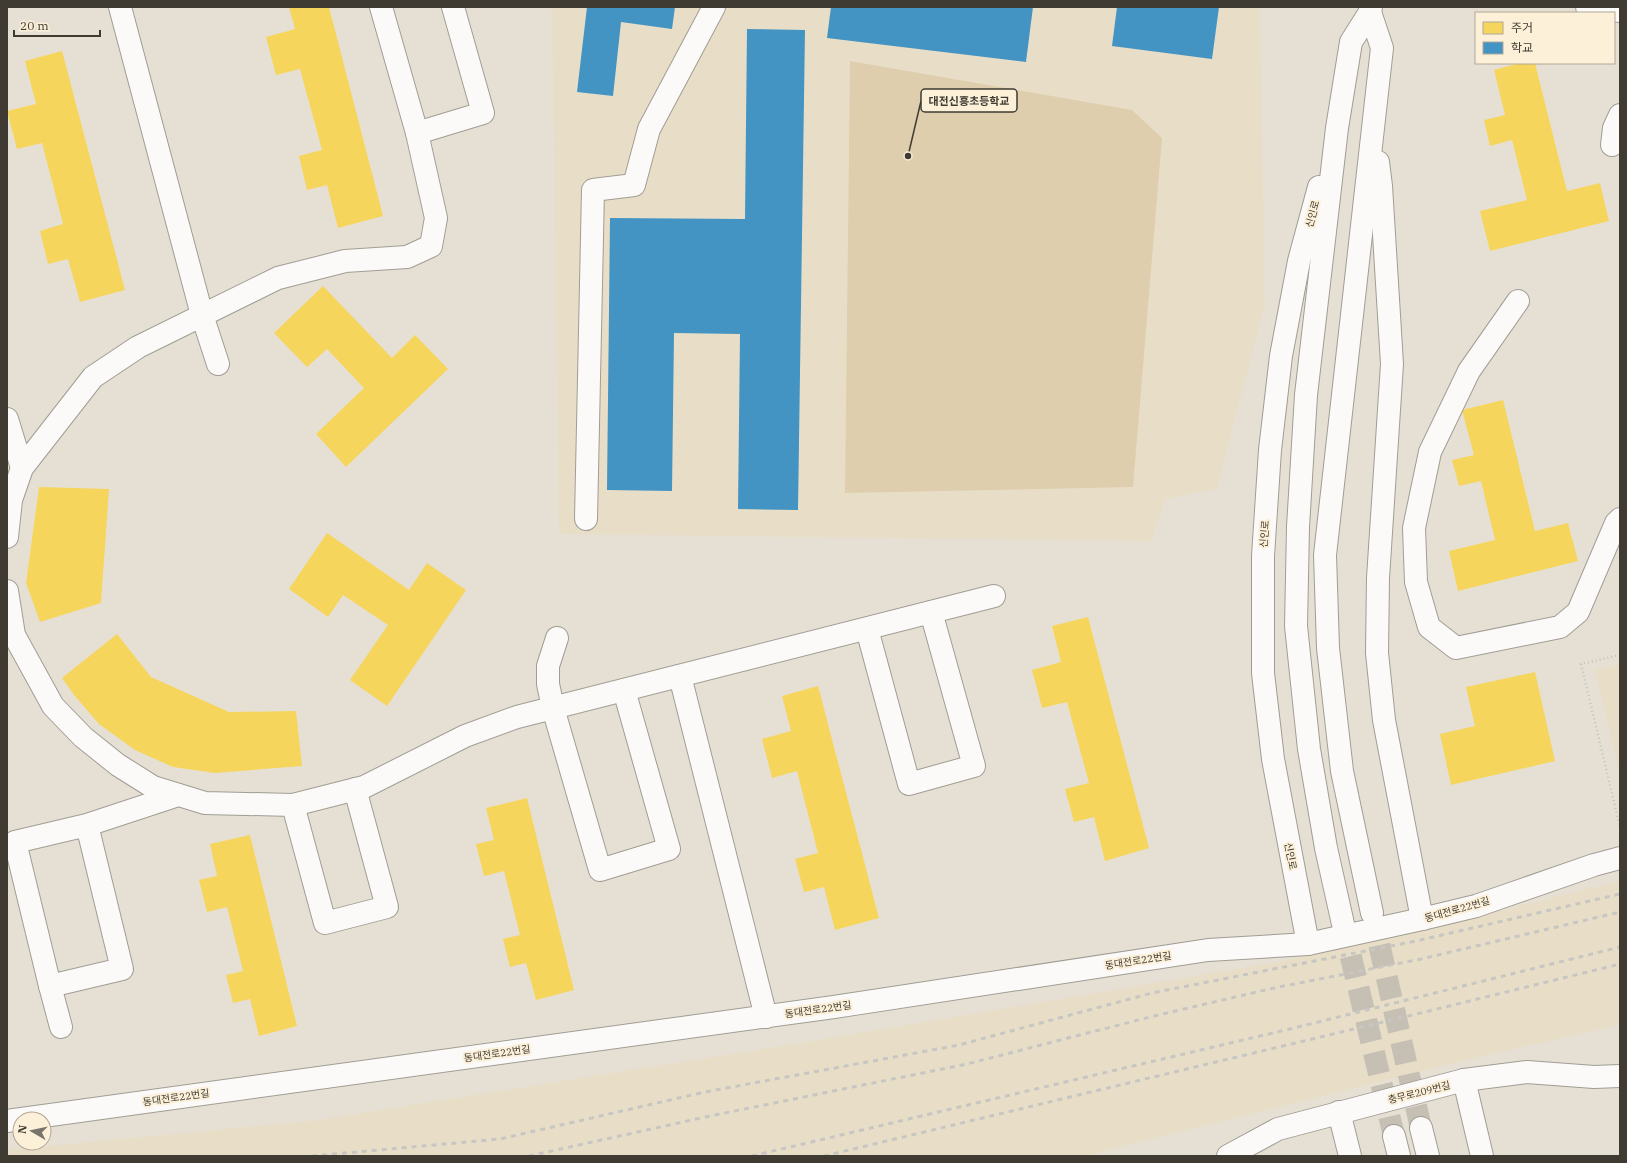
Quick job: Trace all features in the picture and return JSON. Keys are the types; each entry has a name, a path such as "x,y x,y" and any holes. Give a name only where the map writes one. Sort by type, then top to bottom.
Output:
{"street":[{"path":"120,7 202,314 218,364"},
{"path":"7,537 11,500 22,468 93,377 138,347 202,314 278,278 345,261 407,257 431,246 436,218 417,133 381,7"},
{"path":"417,133 484,113 453,7"},
{"path":"586,519 593,190 634,185 649,129 714,7"},
{"path":"1587,7 1620,11"},
{"name":"신인로","path":"1370,9 1382,48 1372,123 1363,218 1325,555 1328,648 1342,771 1372,913"},
{"name":"신인로","path":"1343,924 1326,848 1309,749 1296,626 1298,527 1306,395 1337,128 1351,42 1370,9"},
{"path":"1612,145 1614,128 1620,115"},
{"name":"신인로","path":"1372,123 1381,186 1392,364 1378,578 1376,653 1384,720 1422,919"},
{"name":"신인로","path":"1308,944 1273,759 1263,673 1263,556 1270,450 1281,356 1299,261 1322,175 1337,128"},
{"path":"1518,301 1469,371 1430,452 1414,528 1416,582 1429,627 1456,648 1560,627 1578,612 1616,523 1620,519"},
{"path":"7,419 22,468"},
{"path":"7,591 14,635 53,706 83,737 118,765 153,788 205,803 293,805 364,787 465,736 517,717 994,596"},
{"path":"867,629 909,784 974,766 931,612"},
{"path":"557,638 548,666 548,684 553,708 600,870 669,849 624,690"},
{"path":"680,676 766,1016"},
{"path":"293,805 325,923 387,907 355,789"},
{"path":"61,1027 15,842 87,825 178,795"},
{"path":"50,986 122,969 87,825"},
{"name":"동대전로22번길","path":"7,1120 766,1016 1208,950 1308,944 1476,906 1594,865 1620,858"},
{"name":"충무로209번길","path":"1228,1156 1278,1129 1464,1080 1527,1072 1594,1077 1620,1076"},
{"path":"1464,1080 1482,1156"},
{"path":"1339,1112 1350,1156"},
{"path":"1421,1128 1428,1156"}],"path":[{"path":"1620,654 1581,664 1620,827"}],"shaded area":[{"path":"552,7 1260,7 1265,304 1217,489 1166,499 1151,541 559,534"},
{"path":"850,61 1132,110 1162,138 1133,487 845,493"},
{"path":"1620,664 1620,776 1595,670"},
{"path":"1620,881 1620,1025 1479,1057 1084,1156 7,1156 7,1150 52,1151 52,1146 318,1120 800,1043 1278,962 1406,934"}],"building: 주거":[{"path":"289,7 329,7 383,216 338,228 327,185 307,190 299,156 322,150 300,69 276,75 266,37 295,29"},
{"path":"62,51 125,290 80,302 68,259 48,264 40,231 63,224 42,143 17,149 7,111 36,104 25,61"},
{"path":"1516,64 1535,64 1567,191 1600,183 1609,221 1490,251 1480,211 1527,200 1512,140 1490,146 1484,120 1505,115 1494,70"},
{"path":"323,286 392,358 415,335 448,369 346,467 316,434 364,388 327,349 307,367 274,333"},
{"path":"1503,400 1535,531 1568,523 1578,561 1458,591 1449,551 1495,540 1481,481 1459,486 1452,460 1474,455 1462,410"},
{"path":"39,487 109,489 101,603 40,622 26,583"},
{"path":"327,533 409,590 427,563 466,590 387,706 350,680 388,625 343,595 328,617 289,589"},
{"path":"1088,617 1149,848 1105,861 1094,817 1074,822 1065,789 1089,783 1067,702 1042,708 1032,670 1061,662 1052,626"},
{"path":"117,634 151,677 229,712 296,711 302,766 215,773 173,767 135,750 99,724 74,695 62,678"},
{"path":"1535,672 1555,761 1451,785 1440,734 1475,726 1466,687"},
{"path":"818,686 879,918 835,930 824,887 804,892 795,859 818,853 797,771 772,778 762,739 791,731 782,696"},
{"path":"527,798 574,990 536,1000 526,963 510,967 503,939 520,935 504,871 484,876 476,844 494,840 486,808"},
{"path":"250,835 297,1026 259,1036 250,999 233,1003 226,975 243,971 227,907 207,912 199,880 217,876 210,844"}],"building: 학교":[{"path":"587,7 675,7 672,29 621,22 613,96 577,92"},
{"path":"831,7 1033,7 1026,62 827,38"},
{"path":"1117,7 1219,7 1212,59 1112,46"},
{"path":"747,29 805,30 798,510 738,509 740,334 674,333 672,491 607,490 610,218 745,219"}],"tunnel":[{"path":"1372,913 1421,1128"},
{"path":"1343,924 1394,1136"}],"railway":[{"path":"312,1156 500,1139 705,1092 959,1045 1152,993 1416,941 1620,894"},
{"path":"529,1156 710,1116 967,1064 1154,1016 1274,988 1421,959 1620,912"},
{"path":"752,1156 1294,1028 1620,947"},
{"path":"824,1156 1620,964"}],"place":[{"name":"대전신흥초등학교","path":"908,156"}]}
